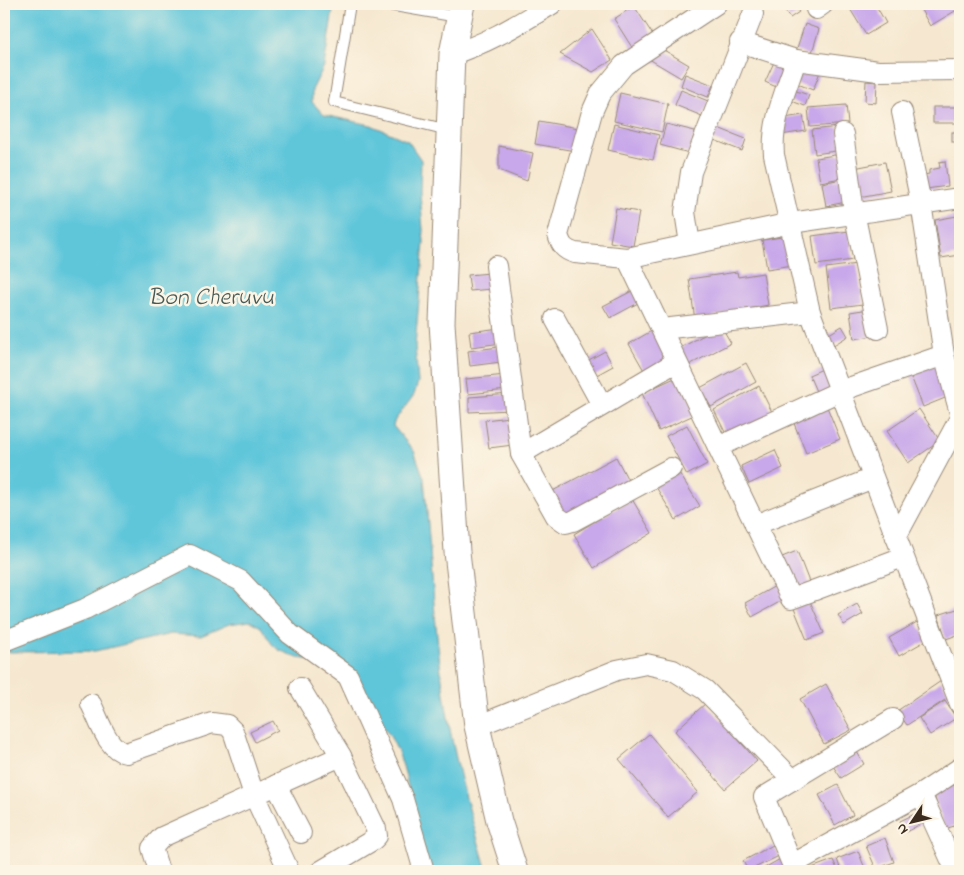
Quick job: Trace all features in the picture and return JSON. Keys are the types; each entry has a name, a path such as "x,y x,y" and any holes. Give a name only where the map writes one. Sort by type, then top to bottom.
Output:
{"street":[{"path":"452,54 474,48 552,4"},
{"path":"712,5 624,65 600,94 592,112 558,235 561,245 566,251 627,258 791,223 854,212 960,198"},
{"path":"460,10 452,54 442,323 458,552 477,726 500,821 516,871"},
{"path":"690,244 685,212 691,172 740,42 753,14"},
{"path":"740,42 796,60 878,71 960,70"},
{"path":"796,60 775,123 773,142 774,155 810,312 960,704"},
{"path":"902,112 920,204 944,355 960,413"},
{"path":"843,134 854,212 878,330"},
{"path":"627,258 791,600 903,557"},
{"path":"496,266 521,454 556,516 566,523 671,468"},
{"path":"662,329 810,312"},
{"path":"555,319 602,405"},
{"path":"718,447 840,392 944,355"},
{"path":"521,454 676,362"},
{"path":"896,537 960,418"},
{"path":"755,525 873,478"},
{"path":"4,641 85,609 190,555 240,581 290,634 348,676 403,799 424,871"},
{"path":"477,726 617,670 646,664 673,670 705,690 793,780"},
{"path":"300,688 341,756 376,829 377,836 321,871"},
{"path":"91,704 112,744 120,752 126,753 212,723 227,725 233,731 254,795 289,871"},
{"path":"893,719 764,797 794,868 921,794 960,768"},
{"path":"159,871 152,852 155,842 162,837 341,756"},
{"path":"276,785 301,833"},
{"path":"921,794 956,871"}],"lane":[{"path":"350,4 334,102 448,130"},
{"path":"383,4 460,10"}],"water":[{"name":"Bon Cheruvu","path":"4,4 334,4 324,66 312,90 312,102 324,115 371,125 408,141 421,160 420,193 424,242 415,346 418,382 414,395 395,420 393,426 414,451 424,478 444,694 457,761 487,871 417,871 408,784 398,751 384,726 333,663 298,658 279,650 272,644 261,627 250,621 229,624 201,636 171,634 95,651 4,652"}],"building":[{"path":"780,4 793,4 799,12 790,18"},
{"path":"847,4 875,4 886,23 866,35"},
{"path":"930,4 957,4 960,8 930,26 921,10"},
{"path":"634,6 653,35 633,49 614,19"},
{"path":"805,24 819,29 811,56 796,51"},
{"path":"592,29 612,60 593,72 560,54"},
{"path":"657,46 689,65 681,78 649,59"},
{"path":"775,60 791,66 781,89 765,82"},
{"path":"801,65 820,72 813,90 795,83"},
{"path":"685,74 713,85 708,97 681,86"},
{"path":"866,81 877,82 876,103 865,102"},
{"path":"790,89 809,95 805,106 786,99"},
{"path":"681,90 708,101 702,116 675,105"},
{"path":"620,93 668,104 662,132 614,121"},
{"path":"846,105 848,124 810,127 808,108"},
{"path":"933,107 960,107 960,123 933,123"},
{"path":"803,115 806,131 781,135 778,119"},
{"path":"539,121 578,128 575,151 535,144"},
{"path":"614,124 659,135 653,160 608,150"},
{"path":"666,124 695,131 689,153 660,145"},
{"path":"713,126 746,139 742,151 709,138"},
{"path":"838,127 842,150 815,154 812,130"},
{"path":"952,132 960,132 960,142 952,142"},
{"path":"499,146 533,153 527,181 499,170"},
{"path":"841,154 846,177 820,182 816,158"},
{"path":"945,161 948,186 926,189 924,175 929,174 929,170 940,168 939,162"},
{"path":"885,162 891,191 859,197 854,168"},
{"path":"846,178 851,201 826,206 822,183"},
{"path":"616,208 639,212 633,246 610,242"},
{"path":"957,216 960,255 941,258 935,220"},
{"path":"849,231 853,260 816,265 812,236"},
{"path":"788,236 793,265 767,269 762,240"},
{"path":"857,264 863,304 831,308 826,268"},
{"path":"737,272 738,277 763,273 768,305 695,320 689,279"},
{"path":"490,273 491,289 470,291 468,275"},
{"path":"634,290 640,302 610,318 603,306"},
{"path":"869,309 873,336 854,339 850,312"},
{"path":"721,326 731,343 689,365 680,348"},
{"path":"842,326 848,336 832,346 826,336"},
{"path":"500,328 502,343 471,347 469,332"},
{"path":"653,330 670,362 646,374 629,344"},
{"path":"499,347 501,362 470,366 468,351"},
{"path":"605,351 613,366 593,377 585,362"},
{"path":"746,363 756,382 711,407 700,388"},
{"path":"937,364 950,396 923,407 910,374"},
{"path":"827,367 836,388 818,396 809,375"},
{"path":"506,375 507,390 468,394 466,379"},
{"path":"679,376 696,414 659,431 642,393"},
{"path":"759,386 773,414 728,438 714,410"},
{"path":"511,394 511,410 469,412 469,397"},
{"path":"825,402 840,439 806,453 791,416"},
{"path":"919,409 940,441 908,463 887,431"},
{"path":"509,417 513,445 489,448 485,420"},
{"path":"687,425 707,464 687,475 666,436"},
{"path":"775,450 783,468 749,484 741,466"},
{"path":"616,457 629,482 562,517 549,493"},
{"path":"676,468 700,506 676,520 653,482"},
{"path":"632,499 652,533 594,568 574,534"},
{"path":"797,551 811,587 791,595 777,559"},
{"path":"779,584 787,598 752,617 745,603"},
{"path":"809,599 824,633 807,640 793,606"},
{"path":"857,604 863,614 844,625 838,615"},
{"path":"960,608 960,634 946,639 938,615"},
{"path":"917,622 927,640 899,656 889,638"},
{"path":"941,681 951,696 907,725 897,711"},
{"path":"826,684 851,730 824,744 800,699"},
{"path":"945,701 956,718 930,735 919,718"},
{"path":"706,703 757,761 725,789 675,731"},
{"path":"273,721 278,730 255,742 250,732"},
{"path":"649,734 698,792 668,817 619,759"},
{"path":"853,745 864,764 841,778 829,760"},
{"path":"960,783 960,824 945,829 933,792"},
{"path":"838,785 853,815 835,825 819,795"},
{"path":"923,810 928,820 906,832 900,821"},
{"path":"960,835 960,859 949,838"},
{"path":"885,838 894,862 876,869 866,846"},
{"path":"773,845 779,856 748,871 743,861"},
{"path":"858,851 866,871 841,871 837,859"},
{"path":"782,858 790,871 759,871"},
{"path":"833,860 838,871 810,871 809,869"}]}
